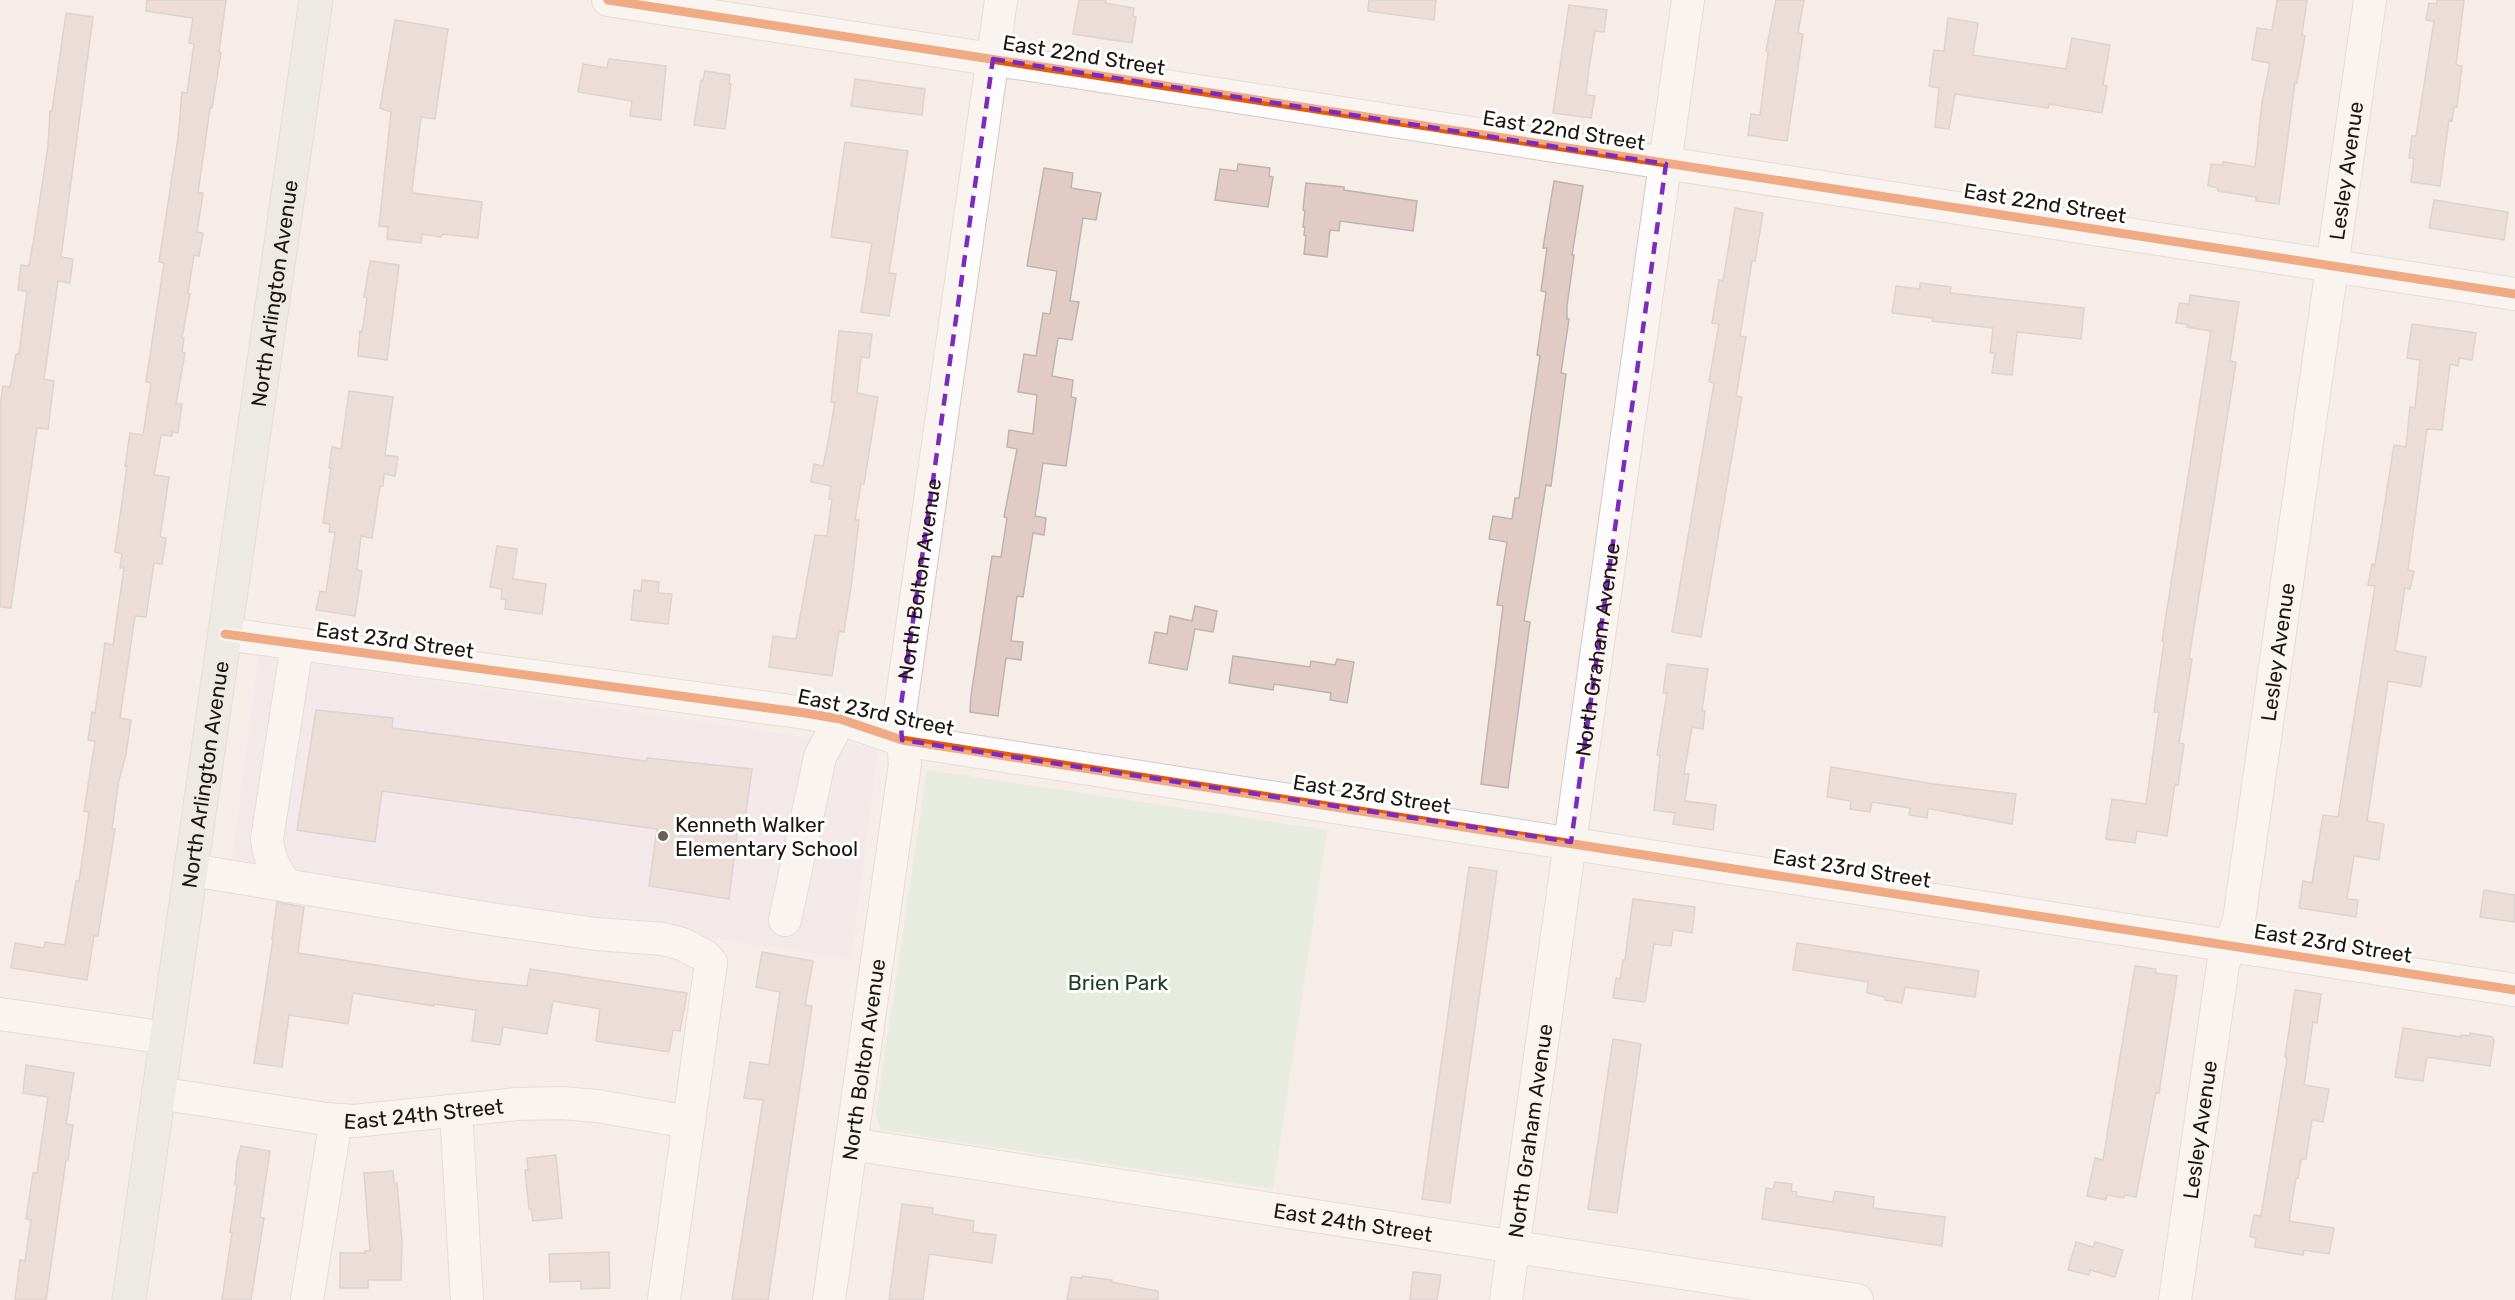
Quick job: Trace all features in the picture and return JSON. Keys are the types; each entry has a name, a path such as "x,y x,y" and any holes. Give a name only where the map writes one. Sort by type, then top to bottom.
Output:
{"main road":[{"name":"North Arlington Avenue","path":"129,1300 316,0"}],"street":[{"name":"East 22nd Street","path":"608,0 2515,294"},
{"name":"North Bolton Avenue","path":"828,1300 905,764 900,712 1001,0"},
{"name":"North Graham Avenue","path":"1506,1300 1688,0"},
{"name":"Lesley Avenue","path":"2175,1300 2223,965 2239,920 2370,0"},
{"name":"East 23rd Street","path":"225,634 805,713 840,719 902,740 2515,990"},
{"path":"287,886 276,872 268,856 267,839 297,645"},
{"path":"805,713 810,736 820,757"},
{"path":"785,920 820,757 840,719"},
{"path":"191,870 596,934 663,939 682,944 705,956 711,963 664,1300"},
{"path":"0,1014 166,1038"},
{"name":"East 24th Street","path":"158,1093 354,1121 518,1104 562,1103 597,1106 689,1122"},
{"path":"456,1111 467,1300"},
{"path":"307,1300 336,1120"},
{"name":"East 24th Street","path":"851,1144 1857,1300"}],"highlighted area":[{"path":"993,59 1666,164 1571,842 902,740 900,712"}],"shaded area":[{"path":"259,655 878,748 851,959 231,867"}],"green space":[{"name":"Brien Park","path":"927,770 1327,830 1273,1189 881,1130 876,1115"}],"building":[{"path":"147,0 226,0 219,52 221,53 212,108 210,108 198,193 203,193 197,232 203,233 199,256 194,255 182,338 184,338 182,352 185,353 176,404 182,404 178,433 172,432 172,436 161,435 154,475 169,477 160,537 166,538 162,564 154,563 146,617 135,616 120,718 131,720 119,780 112,829 115,829 98,936 94,936 87,980 11,968 15,943 44,948 45,942 65,945 76,881 79,881 89,812 84,811 95,741 88,740 92,712 95,713 105,643 113,645 124,568 120,568 122,554 115,552 130,433 143,435 151,383 146,382 164,263 159,262 178,138 182,92 187,93 194,44 189,43 193,18 146,11"},
{"path":"1079,0 1106,0 1105,3 1134,8 1133,16 1136,17 1132,43 1073,34"},
{"path":"1369,0 1436,0 1434,20 1368,11"},
{"path":"1776,0 1804,0 1798,33 1803,34 1787,141 1748,135 1751,114 1760,115 1768,52 1766,51"},
{"path":"2277,0 2307,0 2302,35 2305,36 2297,83 2295,83 2279,204 2256,201 2256,197 2218,191 2218,188 2208,186 2211,164 2223,165 2223,162 2255,167 2262,103 2270,63 2252,60 2257,28 2272,30"},
{"path":"2437,0 2464,0 2456,65 2462,66 2457,107 2454,107 2452,121 2449,120 2440,186 2411,182 2414,158 2409,158 2412,136 2416,136 2434,21 2426,20 2429,3 2437,4"},
{"path":"1569,5 1607,10 1604,32 1595,31 1589,68 1586,95 1595,96 1591,118 1553,113"},
{"path":"66,13 93,17 61,257 73,259 70,283 58,281 44,379 54,381 48,429 37,428 11,608 0,607 0,408 3,386 10,387 16,354 19,354 27,291 18,290 21,265 29,266"},
{"path":"1948,18 1978,23 1973,55 2066,69 2072,38 2110,45 2103,85 2107,86 2102,113 2049,104 2048,108 1955,94 1949,129 1935,127 1939,88 1929,86 1934,50 1944,51"},
{"path":"395,20 448,29 435,119 421,117 412,190 413,193 482,202 478,238 422,234 421,243 387,239 388,227 379,226 391,112 380,108"},
{"path":"609,59 666,66 661,120 630,116 632,101 578,92 583,64 607,68"},
{"path":"705,71 730,75 729,84 731,84 725,129 694,125 701,80 703,80"},
{"path":"855,79 925,89 922,115 851,106"},
{"path":"845,142 908,151 889,273 896,274 889,316 861,312 872,243 831,237"},
{"path":"1238,164 1270,168 1269,176 1273,177 1268,207 1215,200 1220,169 1237,171"},
{"path":"1044,168 1073,173 1071,188 1101,193 1096,220 1083,218 1070,301 1079,302 1072,340 1058,338 1052,376 1073,380 1071,397 1076,398 1066,466 1043,463 1035,516 1046,518 1044,535 1033,533 1023,597 1017,596 1011,641 1023,642 1021,660 1006,658 998,716 970,712 971,696 992,556 1001,557 1007,518 1004,517 1017,449 1007,447 1009,430 1033,434 1037,395 1018,392 1024,354 1036,356 1043,313 1050,314 1057,271 1027,266"},
{"path":"1554,181 1583,186 1567,306 1567,319 1569,319 1561,373 1566,374 1551,486 1546,485 1524,621 1530,622 1508,788 1481,784 1503,606 1497,605 1507,542 1489,539 1493,516 1512,519 1515,498 1519,498 1540,356 1537,355 1546,292 1541,291 1547,248 1543,248"},
{"path":"1306,183 1344,187 1344,190 1417,201 1413,231 1340,221 1339,231 1330,230 1327,257 1304,254 1306,236 1304,235 1305,227 1303,227 1305,211 1303,210"},
{"path":"2434,200 2508,212 2504,240 2429,228"},
{"path":"1735,208 1763,213 1755,261 1752,261 1740,336 1746,337 1736,396 1742,397 1701,637 1672,632 1714,383 1709,382 1719,324 1712,323 1719,280 1723,281"},
{"path":"370,261 399,265 387,360 358,356"},
{"path":"1920,283 1951,287 1950,293 2084,308 2081,339 2017,332 2012,375 1992,373 1995,353 1990,353 1993,328 1932,321 1933,318 1892,313 1896,286 1920,289"},
{"path":"2190,295 2239,302 2230,361 2236,362 2189,659 2192,659 2179,743 2184,744 2178,785 2175,784 2167,836 2137,831 2135,843 2106,839 2112,799 2146,804 2159,712 2154,712 2164,642 2162,641 2211,331 2176,323 2179,303 2189,304"},
{"path":"2412,324 2476,333 2472,360 2459,358 2458,366 2450,364 2442,430 2427,429 2408,570 2414,571 2410,589 2405,588 2395,651 2426,657 2421,687 2388,681 2367,821 2384,824 2379,860 2354,856 2347,899 2358,900 2356,917 2299,908 2303,881 2312,883 2323,815 2338,817 2375,586 2368,585 2372,564 2375,565 2394,445 2406,447 2410,407 2415,408 2420,360 2407,358"},
{"path":"839,331 872,334 869,358 861,357 857,393 878,397 864,484 861,484 855,520 859,520 844,632 839,631 832,676 769,667 773,636 796,639 815,535 827,536 832,499 829,499 831,486 811,482 814,464 823,466 827,448 835,402 831,402"},
{"path":"349,391 393,397 385,455 398,457 395,476 384,474 383,486 380,486 372,538 361,536 357,570 362,571 355,616 316,610 320,591 326,592 335,532 329,532 330,524 323,523 332,447 341,449"},
{"path":"497,546 517,549 513,579 546,584 542,614 505,609 506,600 501,599 502,589 490,587"},
{"path":"642,580 659,582 658,593 672,594 668,624 631,620 634,590 641,591"},
{"path":"1195,606 1217,611 1213,632 1195,629 1187,670 1149,663 1155,632 1167,634 1170,616 1192,621"},
{"path":"1233,656 1310,667 1311,661 1335,665 1337,659 1354,662 1347,703 1330,700 1331,693 1274,684 1273,690 1229,683"},
{"path":"1667,664 1708,669 1702,711 1705,711 1703,729 1692,727 1684,774 1689,774 1685,801 1716,805 1713,830 1673,824 1675,813 1654,810 1660,756 1657,755 1667,693 1663,693"},
{"path":"316,710 393,718 392,728 646,761 647,758 752,769 745,819 739,818 729,899 649,886 657,829 382,791 375,842 297,830"},
{"path":"1831,767 1934,784 2016,794 2012,824 1931,809 1928,809 1927,818 1909,815 1910,808 1872,802 1870,812 1850,809 1851,801 1827,797"},
{"path":"1469,867 1497,871 1450,1203 1422,1199"},
{"path":"2484,890 2515,895 2515,922 2480,917"},
{"path":"1633,899 1695,907 1692,933 1673,930 1671,946 1654,944 1645,1002 1613,998 1616,978 1620,979 1623,960 1625,960"},
{"path":"277,902 304,907 298,953 472,980 527,986 530,969 687,993 680,1031 673,1030 669,1052 596,1041 600,1009 553,1001 547,1034 503,1027 500,1045 472,1041 476,1010 353,993 348,1024 289,1015 282,1067 254,1063"},
{"path":"1797,943 1979,971 1975,997 1905,987 1902,1003 1885,1000 1885,997 1867,993 1868,982 1793,970"},
{"path":"762,952 813,961 805,1005 812,1006 768,1300 732,1300 763,1100 744,1098 750,1062 769,1065 780,992 756,987"},
{"path":"2135,966 2156,969 2155,973 2177,976 2159,1093 2156,1092 2136,1197 2125,1195 2124,1198 2107,1195 2106,1200 2087,1196 2095,1158 2103,1160"},
{"path":"2295,990 2321,994 2317,1023 2313,1022 2304,1085 2329,1089 2323,1122 2312,1120 2306,1159 2301,1159 2289,1221 2334,1228 2329,1254 2304,1250 2303,1255 2255,1247 2256,1238 2250,1237 2254,1215 2261,1216 2287,1058 2285,1057"},
{"path":"2403,1028 2461,1037 2461,1035 2470,1036 2470,1033 2492,1037 2494,1040 2490,1066 2427,1057 2423,1081 2395,1077"},
{"path":"1613,1039 1641,1044 1617,1213 1588,1209"},
{"path":"26,1065 74,1073 66,1124 73,1125 46,1300 15,1300 20,1260 25,1261 31,1220 26,1219 33,1173 37,1173 48,1097 23,1093"},
{"path":"241,1146 270,1151 260,1217 264,1218 251,1300 222,1300 232,1233 230,1232 237,1185 235,1184 237,1161"},
{"path":"556,1155 562,1218 533,1221 531,1209 529,1209 525,1170 528,1170 527,1158"},
{"path":"393,1171 394,1183 397,1183 402,1241 401,1280 368,1280 368,1288 340,1288 340,1253 370,1251 364,1173"},
{"path":"1775,1182 1792,1184 1791,1191 1797,1192 1796,1196 1833,1202 1835,1191 1874,1197 1873,1208 1945,1217 1942,1246 1762,1219 1766,1188 1773,1189"},
{"path":"902,1204 933,1208 932,1214 974,1221 973,1232 996,1235 992,1263 929,1254 923,1300 889,1300"},
{"path":"2076,1242 2093,1247 2095,1242 2123,1250 2115,1277 2090,1270 2089,1275 2068,1270"},
{"path":"609,1252 610,1288 581,1289 581,1281 550,1282 549,1254"},
{"path":"1413,1272 1441,1275 1437,1300 1410,1300"},
{"path":"1082,1276 1112,1280 1111,1282 1158,1291 1158,1300 1067,1300 1071,1277 1082,1278"}],"cycle path":[{"path":"608,0 2515,294"},
{"path":"225,634 805,713 840,719 902,740 2515,990"}],"place":[{"name":"Kenneth Walker Elementary School","path":"663,836"}]}
